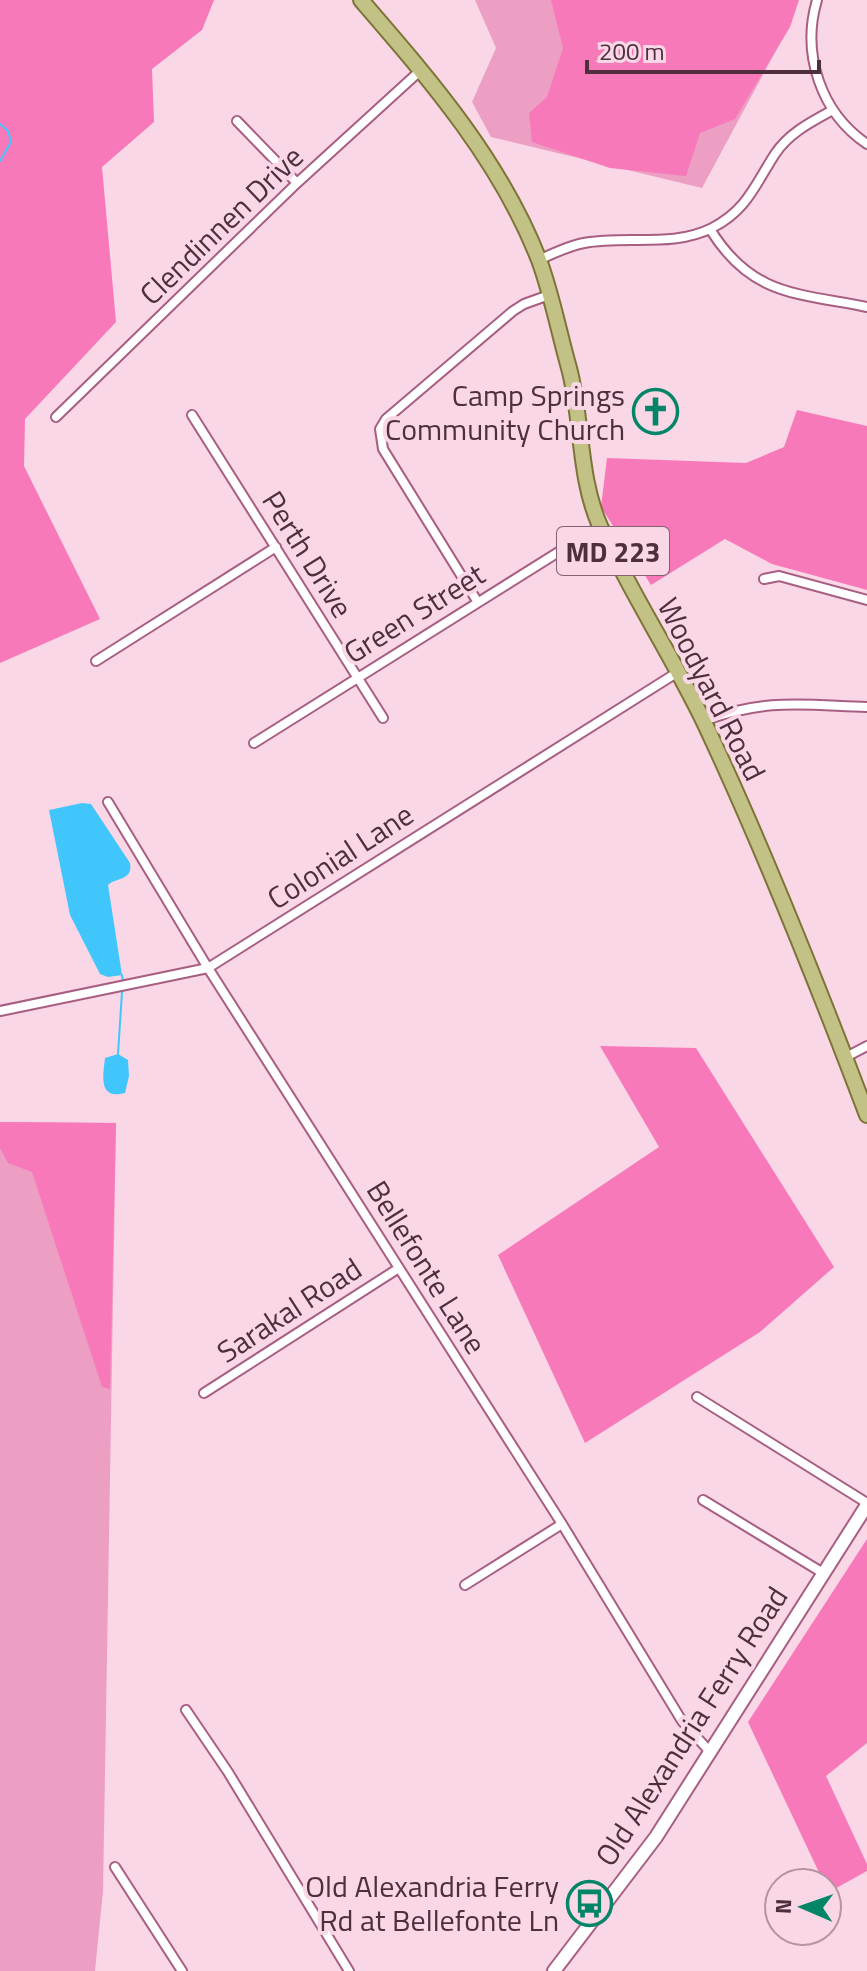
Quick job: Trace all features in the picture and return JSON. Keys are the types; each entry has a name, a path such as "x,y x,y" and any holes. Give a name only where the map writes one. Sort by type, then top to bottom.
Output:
{"main road":[{"name":"Woodyard Road","path":"361,0 422,69 475,141 539,260 576,395 588,494 600,526 703,721 794,928 867,1115"},
{"name":"Old Alexandria Ferry Road","path":"554,1971 656,1837 867,1504"}],"street":[{"path":"817,0 811,34 815,72 833,110 847,129 867,144"},
{"name":"Clendinnen Drive","path":"56,417 297,183 422,69"},
{"path":"539,260 562,248 585,242 670,239 710,229 749,199 776,153 794,133 833,110"},
{"path":"237,121 297,183"},
{"path":"710,229 742,270 774,288 867,307"},
{"path":"477,601 383,449 380,429 386,419 513,311 549,295"},
{"name":"Perth Drive","path":"192,415 383,718"},
{"name":"Green Street","path":"254,743 600,526"},
{"path":"96,661 276,547"},
{"path":"764,579 779,576 867,600"},
{"name":"Colonial Lane","path":"0,1011 208,968 678,672"},
{"path":"703,721 730,711 771,704 867,707"},
{"name":"Bellefonte Lane","path":"108,802 208,968 562,1524 682,1721 711,1753"},
{"path":"846,1057 867,1046"},
{"name":"Sarakal Road","path":"204,1393 399,1268"},
{"path":"697,1397 867,1504"},
{"path":"703,1500 823,1573"},
{"path":"465,1585 562,1524"},
{"path":"186,1710 228,1772 349,1971"},
{"path":"115,1867 182,1971"}],"shaded area":[{"path":"0,0 214,0 202,30 152,69 154,122 102,167 116,322 25,419 24,466 100,619 0,663"},
{"path":"475,0 798,0 779,45 702,188 491,137 472,102 496,48"},
{"path":"551,0 799,0 790,27 735,119 700,133 686,176 610,168 532,142 529,113 547,97 563,48"},
{"path":"797,410 867,426 867,590 772,564 725,539 651,585 601,507 607,458 746,463 784,447"},
{"path":"600,1046 696,1048 834,1267 760,1332 585,1443 498,1255 659,1147"},
{"path":"0,1122 116,1123 103,1891 95,1971 0,1971"},
{"path":"0,1122 116,1123 110,1389 102,1387 32,1172 8,1163 0,1148"},
{"path":"867,1539 867,1743 826,1776 867,1864 867,1871 843,1884 843,1867 816,1867 748,1722"}],"water":[{"path":"91,804 130,863 127,876 108,885 122,975 108,977 100,974 70,915 49,810"},
{"path":"118,1054 128,1060 129,1076 125,1093 116,1094 106,1090 103,1072 105,1058"}],"waterway":[{"path":"0,124 8,131 11,142 0,161"},
{"path":"122,975 123,981"},
{"path":"118,1054 122,992"}],"place":[{"name":"Camp Springs Community Church","path":"656,412"},
{"name":"Old Alexandria Ferry Rd at Bellefonte Ln","path":"590,1903"}]}
